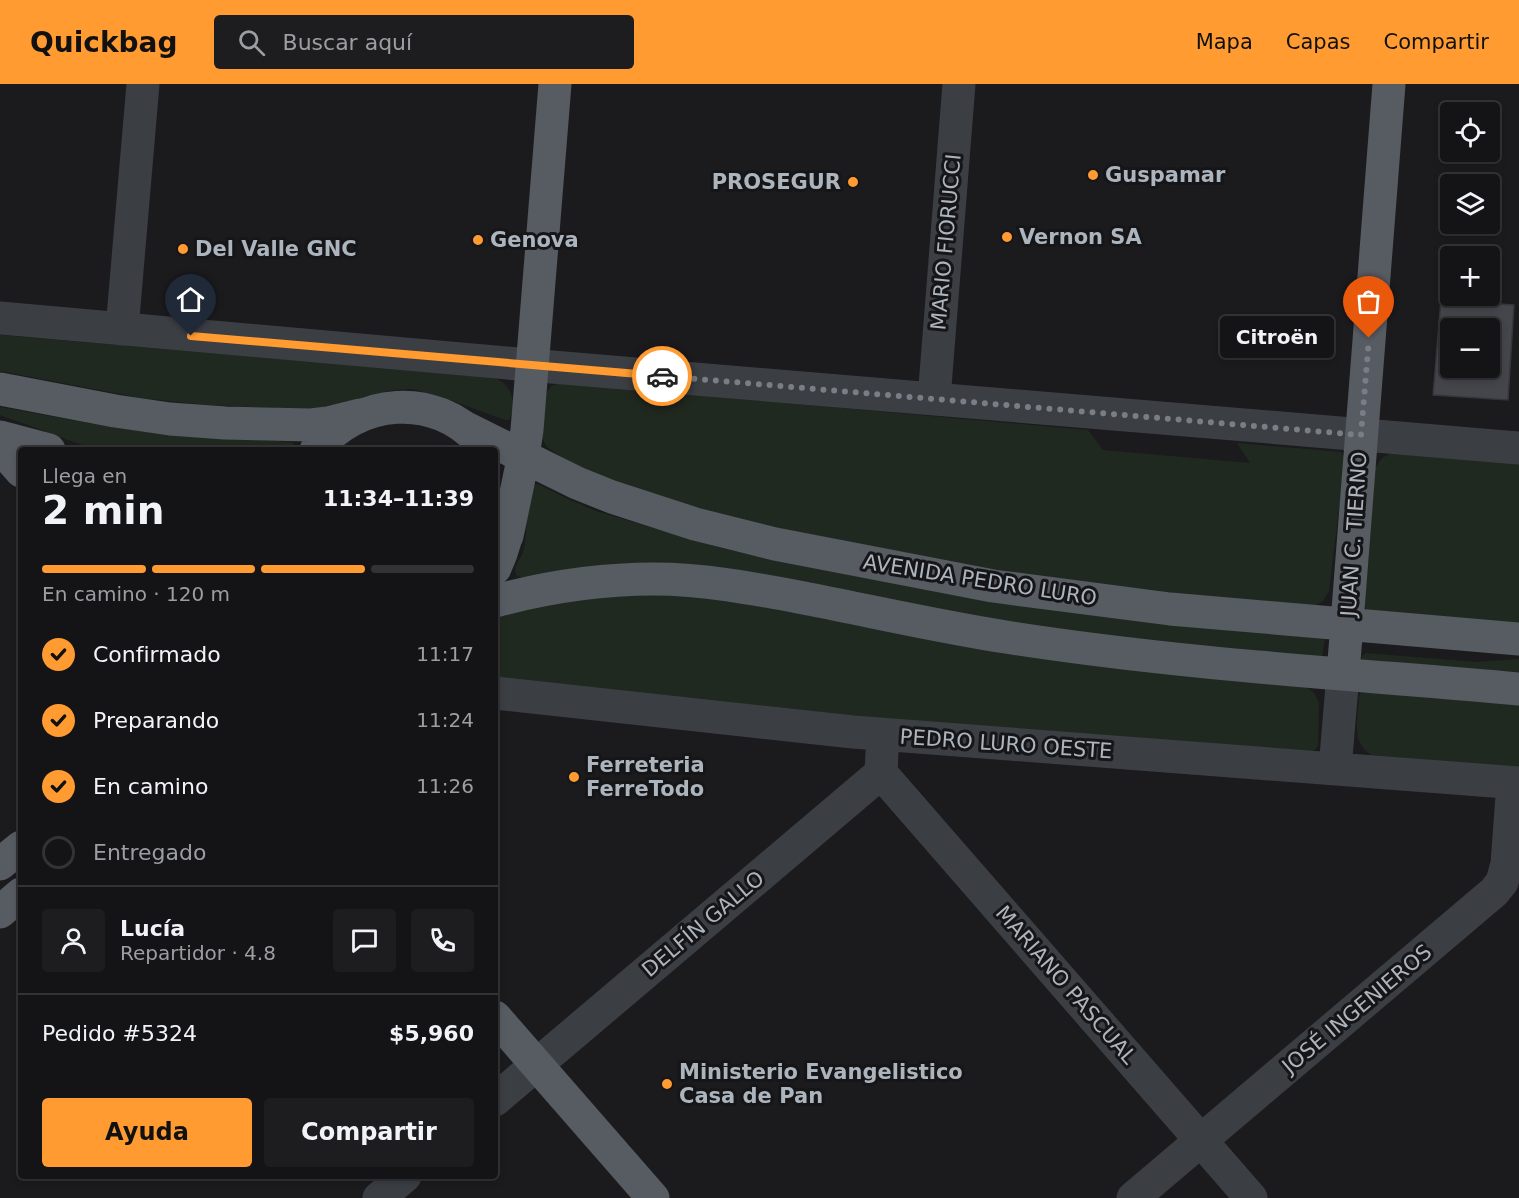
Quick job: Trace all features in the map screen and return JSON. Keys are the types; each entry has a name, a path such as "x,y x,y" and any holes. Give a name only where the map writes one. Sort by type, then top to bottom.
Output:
{"main road":[{"path":"498,561 507,536 509,459 532,366 555,84"},
{"name":"JUAN C. TIERNO","path":"1343,674 1389,84"},
{"path":"0,389 116,411 188,421 311,425 328,423 377,409 414,407 449,417 464,427 485,447"},
{"path":"319,447 344,423 360,415"},
{"name":"AVENIDA PEDRO LURO","path":"464,427 492,447"},
{"path":"0,437 38,447"},
{"path":"0,447 18,468"},
{"name":"AVENIDA PEDRO LURO","path":"509,459 612,497 695,524 775,544 993,586 1170,609 1519,639"},
{"path":"498,600 581,583 654,579 691,581 779,593 1012,638 1175,659 1519,689"},
{"path":"0,864 18,849"},
{"path":"0,912 18,897"},
{"path":"498,1020 653,1198"}],"street":[{"path":"122,329 143,84"},
{"name":"MARIO FIORUCCI","path":"934,399 959,84"},
{"path":"0,318 532,366 1519,448"},
{"name":"JUAN C. TIERNO","path":"1335,769 1343,674"},
{"name":"PEDRO LURO OESTE","path":"498,693 884,735 1516,783"},
{"path":"881,773 884,735"},
{"name":"DELFÍN GALLO","path":"498,1097 881,773"},
{"name":"MARIANO PASCUAL","path":"881,773 1251,1198"},
{"name":"JOSÉ INGENIEROS","path":"1133,1198 1490,896 1510,892 1507,864 1516,783"},
{"path":"379,1198 401,1179"}],"shaded area":[{"path":"0,335 491,377 504,383 508,388 513,400 512,413 509,420 505,420 436,395 412,389 393,390 331,406 300,409 208,405 141,398 0,371"},
{"path":"561,383 1088,430 1103,450 1250,463 1237,443 1341,452 1345,460 1329,591 1323,601 1313,607 1023,578 731,519 598,476 567,461 547,447 542,438 542,431 547,391 553,385"},
{"path":"0,407 152,433 292,442 295,447 88,447 0,415"},
{"path":"1392,453 1519,463 1519,627 1366,610 1375,468 1382,458"},
{"path":"538,484 596,511 721,548 993,601 1325,638 1322,657 522,578 516,575 515,567 523,553 525,543 530,490 533,485"},
{"path":"614,594 701,596 1308,688 1314,693 1319,703 1318,745 1312,751 847,716 498,678 498,613"},
{"path":"1366,653 1476,662 1519,659 1519,678 1362,660 1362,656"},
{"path":"1361,692 1519,702 1519,768 1372,755 1365,750 1358,737 1357,721"}],"building":[{"path":"1514,305 1508,400 1433,395 1440,306"}],"way so far":[{"path":"662,376 1361,435 1369,338"}],"place":[{"name":"Guspamar","path":"1093,175"},
{"name":"PROSEGUR","path":"853,182"},
{"name":"Vernon SA","path":"1007,237"},
{"name":"Genova","path":"478,240"},
{"name":"Del Valle GNC","path":"183,249"},
{"name":"Citroën","path":"1369,338"},
{"name":"Ferreteria FerreTodo","path":"574,777"},
{"name":"Ministerio Evangelistico Casa de Pan","path":"667,1084"}],"route":[{"path":"191,336 662,376"}]}
